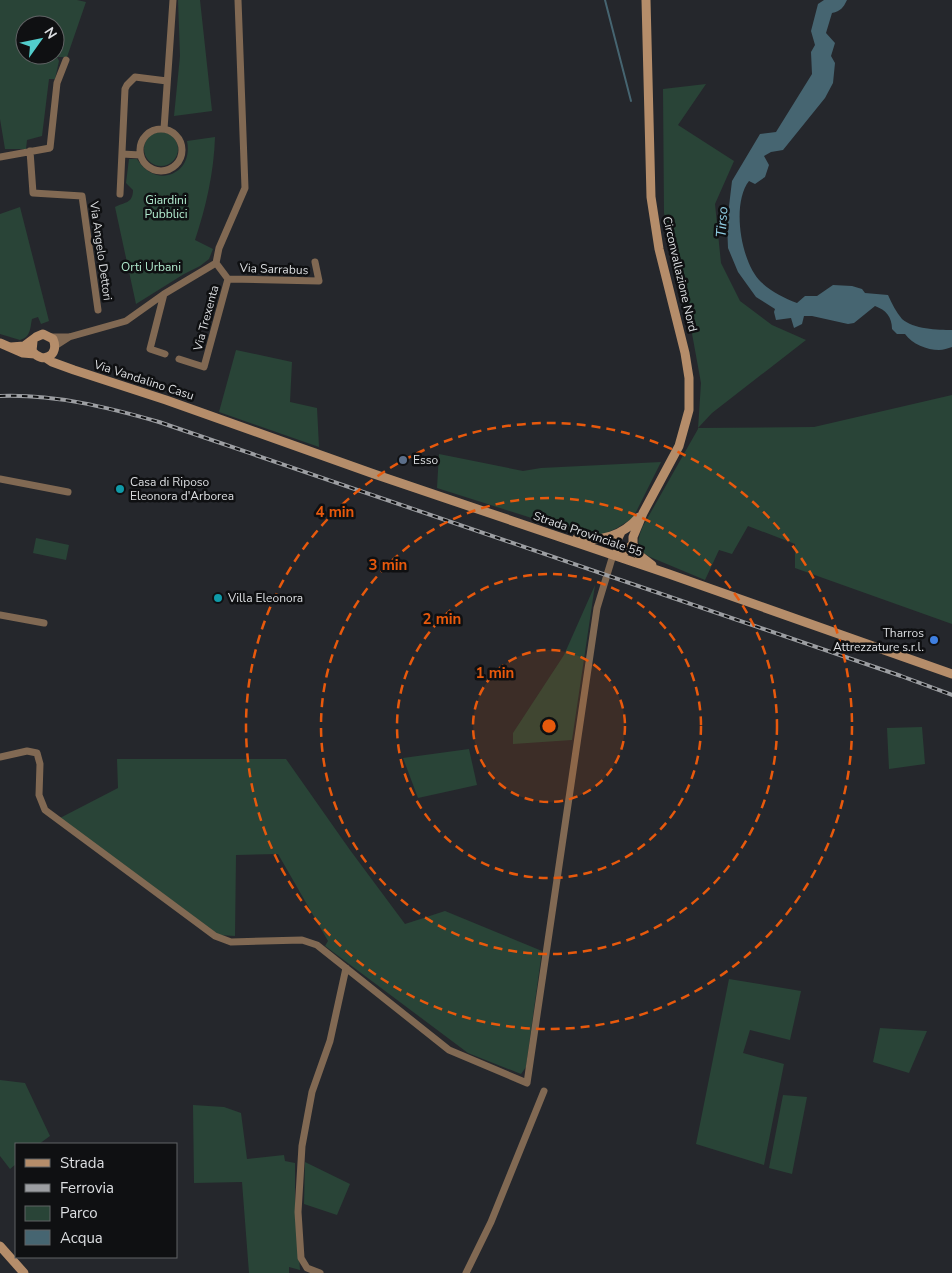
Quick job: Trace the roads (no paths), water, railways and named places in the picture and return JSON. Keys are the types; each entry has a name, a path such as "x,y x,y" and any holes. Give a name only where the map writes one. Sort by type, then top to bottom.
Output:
{"main road":[{"name":"Circonvallazione Nord","path":"633,544 633,537 643,513 679,446 689,410 685,353 659,249 651,197 646,0"},
{"path":"0,344 11,348 23,352 35,354 38,357 51,352 50,337 46,334 39,335 24,346 11,348"},
{"path":"33,341 31,347 35,354"},
{"name":"Via Vandalino Casu","path":"51,352 63,366 217,418"},
{"name":"Strada Provinciale 55","path":"217,418 952,674"},
{"name":"Circonvallazione Nord","path":"621,532 635,522 643,513"},
{"path":"547,533 595,540 621,532"},
{"path":"616,556 616,542 621,532"},
{"path":"616,556 633,544 635,550 643,559 669,574"},
{"path":"0,1246 24,1273"}],"street":[{"path":"164,129 173,0"},
{"path":"50,337 69,337 126,322 164,294 216,263 220,248 245,188 238,0"},
{"path":"0,156 50,148 57,83 66,60"},
{"path":"120,194 127,85 134,77 167,81"},
{"path":"164,129 173,132 179,138 182,146 181,154 178,162 172,168 156,170 149,167 143,161 140,155 140,145 144,137 150,132 164,129"},
{"name":"Via Angelo Dettori","path":"30,151 33,193 82,196 98,310"},
{"path":"122,154 140,155"},
{"name":"Via Sarrabus","path":"216,263 228,279 319,281 316,262"},
{"name":"Via Trexenta","path":"179,359 204,367 228,279"},
{"path":"164,294 150,350 165,354"},
{"path":"51,352 69,337"},
{"path":"0,479 68,492"},
{"path":"0,757 32,752 37,753 40,759 39,795 45,810 215,936 232,942 302,940 317,945 449,1050 527,1083 597,608 616,556"},
{"path":"0,614 44,623"},
{"path":"320,1273 307,1268 301,1258 298,1212 302,1146 312,1092 330,1041 346,968"},
{"path":"466,1273 491,1222 544,1091"}],"water":[{"path":"824,0 847,0 841,9 832,13 826,33 835,43 831,56 835,63 833,83 825,98 783,150 771,152 764,156 769,165 765,177 755,184 749,181 744,191 740,204 740,218 741,233 748,261 754,273 765,286 797,303 805,296 817,296 833,285 852,286 862,289 865,293 888,295 902,319 912,325 952,330 952,347 934,350 920,346 905,334 897,334 892,329 888,314 875,306 854,323 848,324 804,316 802,324 794,328 791,318 776,320 775,309 756,297 738,272 728,248 727,223 732,181 760,134 776,132 812,74 811,52 815,45 811,31 818,4"}],"waterway":[{"path":"605,0 631,101"}],"railway":[{"path":"0,396 60,399 120,411 159,422 952,695"}],"place":[{"name":"Esso","path":"403,460"},
{"name":"Casa di Riposo Eleonora d'Arborea","path":"120,489"},
{"name":"Villa Eleonora","path":"218,598"},
{"name":"Tharros Attrezzature s.r.l.","path":"934,640"}],"park label":[{"name":"Giardini Pubblici","path":"166,207"},
{"name":"Orti Urbani","path":"151,267"}],"water label":[{"name":"Tirso","path":"722,222"}]}
